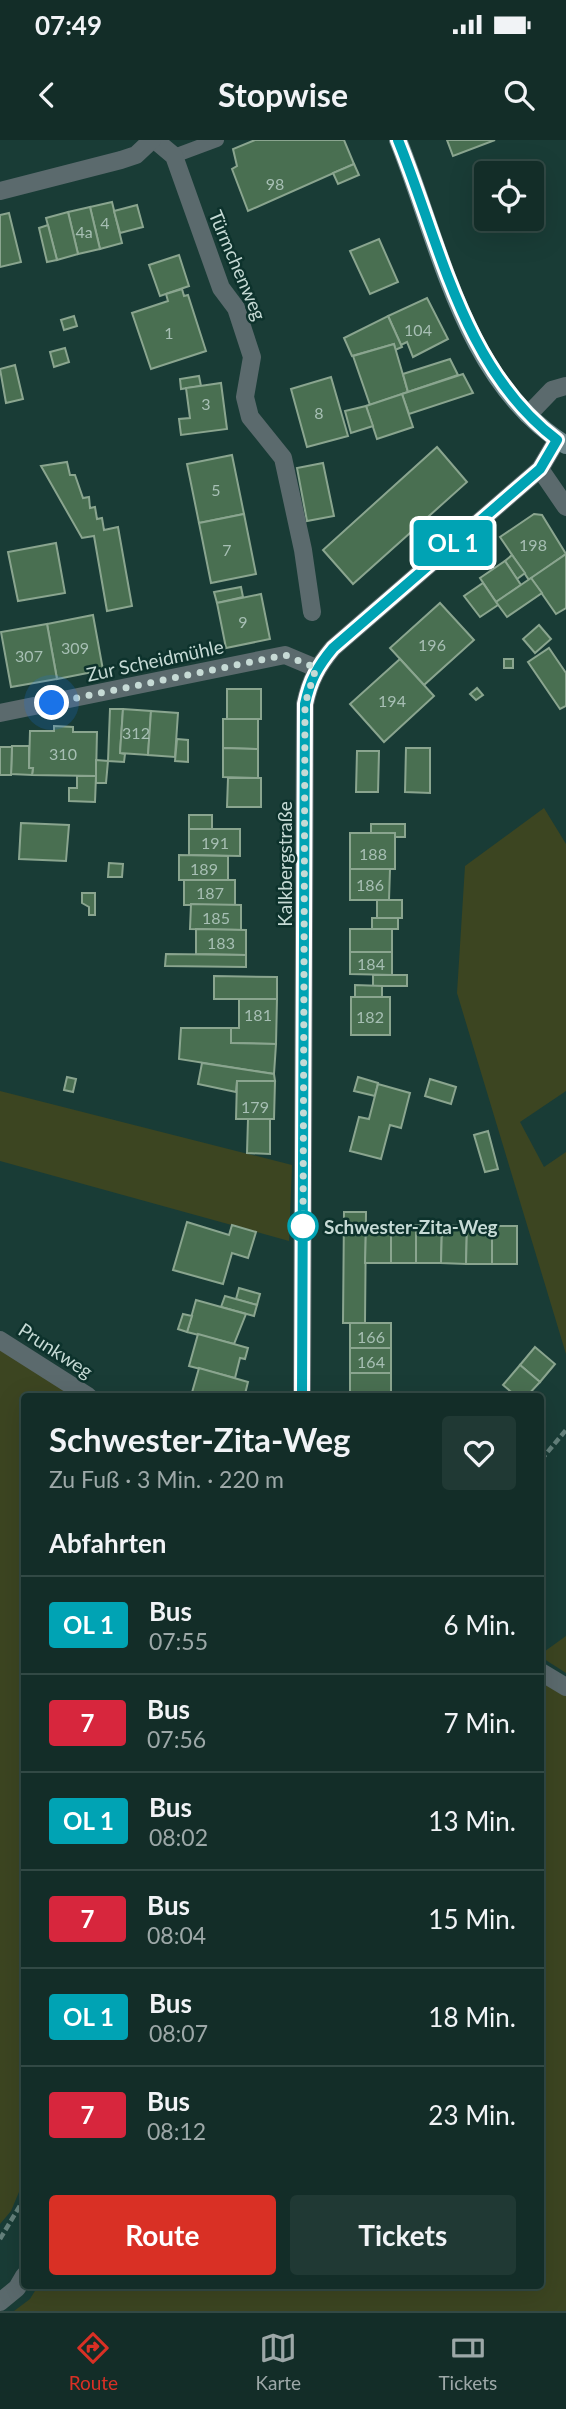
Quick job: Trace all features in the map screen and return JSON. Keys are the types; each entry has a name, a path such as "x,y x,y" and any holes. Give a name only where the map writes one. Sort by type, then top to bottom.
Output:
{"main road":[{"path":"398,140 454,295 481,348 528,415 562,442"}],"street":[{"path":"0,191 136,155 153,140 174,156"},
{"name":"Türmchenweg","path":"174,156 201,238 221,288 236,308 252,357 245,397 250,417 283,458 303,550 312,612"},
{"path":"528,415 552,390 566,386"},
{"name":"Kalkbergstraße","path":"302,1393 305,704 316,668 333,648 540,469 562,442"},
{"path":"540,469 566,507"},
{"name":"Zur Scheidmühle","path":"0,713 285,655 316,668"},
{"name":"Prunkweg","path":"0,1339 83,1393"},
{"path":"544,1674 566,1687"},
{"path":"0,2302 21,2281"}],"lane":[{"path":"174,156 217,140"}],"path":[{"path":"544,1456 566,1430"},
{"path":"0,2239 21,2204"}],"green space":[{"path":"544,808 566,844 566,1091 520,1122 544,1167 566,1152 566,1354 457,993 465,866"},
{"path":"0,1091 292,1165 289,1241 0,1161"},
{"path":"0,1349 68,1393 21,1393 21,2187 11,2211 0,2224"},
{"path":"566,1636 566,1673 544,1659 544,1652"},
{"path":"544,1684 566,1695 566,2311 14,2311 30,2299 36,2289 544,2289"}],"building":[{"path":"255,140 344,140 354,164 248,211 232,169 237,166 233,149"},
{"path":"447,140 495,140 453,156"},
{"path":"354,164 359,175 338,184 333,173"},
{"path":"112,202 122,243 100,249 90,207"},
{"path":"137,205 143,227 120,233 114,211"},
{"path":"90,207 100,249 78,254 68,212"},
{"path":"68,212 78,254 57,260 46,218"},
{"path":"9,213 21,262 0,267 0,215"},
{"path":"48,225 57,260 47,262 39,228"},
{"path":"379,239 398,282 370,294 350,251"},
{"path":"179,255 189,286 160,296 149,265"},
{"path":"182,289 184,296 188,295 206,351 151,369 132,313 168,301 166,294"},
{"path":"427,298 448,339 413,357 407,342 401,345 388,316"},
{"path":"74,316 77,326 64,330 61,320"},
{"path":"388,316 402,347 395,350 394,344 352,356 344,338"},
{"path":"394,344 408,392 370,405 353,356"},
{"path":"65,348 69,362 54,367 50,352"},
{"path":"450,359 458,375 408,392 403,374"},
{"path":"15,365 23,399 6,403 0,369"},
{"path":"463,374 473,393 409,414 402,394"},
{"path":"199,376 201,386 181,389 180,379"},
{"path":"331,377 348,436 307,447 291,389"},
{"path":"221,383 227,429 181,435 179,419 190,418 186,388"},
{"path":"402,394 413,427 377,439 366,406"},
{"path":"366,406 373,426 351,433 345,411"},
{"path":"437,447 467,482 353,584 323,550"},
{"path":"232,455 244,514 199,523 187,464"},
{"path":"67,462 70,475 75,475 83,498 89,497 90,508 95,507 97,519 102,518 104,530 118,527 132,606 107,611 94,536 82,538 41,466"},
{"path":"323,463 334,516 307,521 297,468"},
{"path":"244,514 256,574 211,583 199,523"},
{"path":"534,514 542,515 566,554 529,580 500,537"},
{"path":"56,543 65,593 18,601 8,552"},
{"path":"566,554 566,608 556,614 531,578"},
{"path":"512,555 525,573 517,579 505,561"},
{"path":"505,561 521,585 496,602 480,578"},
{"path":"531,578 542,593 507,617 496,602"},
{"path":"483,583 498,605 480,617 464,596"},
{"path":"241,587 243,597 217,603 214,592"},
{"path":"261,594 270,639 226,648 217,603"},
{"path":"440,603 474,640 424,685 390,648"},
{"path":"93,615 103,670 57,679 47,624"},
{"path":"47,624 57,679 11,687 1,632"},
{"path":"539,625 551,639 535,653 523,639"},
{"path":"549,648 566,673 566,706 560,709 528,662"},
{"path":"400,659 434,696 384,742 350,704"},
{"path":"504,659 513,659 513,668 504,668"},
{"path":"477,688 483,695 476,700 470,694"},
{"path":"227,689 261,689 261,719 227,719"},
{"path":"110,709 123,709 120,753 125,754 124,762 108,761"},
{"path":"123,709 151,711 148,755 120,753"},
{"path":"151,711 178,713 175,757 148,755"},
{"path":"223,719 258,719 258,749 223,748"},
{"path":"54,726 73,727 73,732 97,732 96,776 32,775 33,768 29,768 30,731 54,731"},
{"path":"177,739 188,740 188,762 175,761"},
{"path":"12,746 29,746 29,768 33,768 32,775 11,774"},
{"path":"0,747 12,747 11,775 0,775"},
{"path":"223,748 258,749 258,778 223,777"},
{"path":"406,748 430,748 430,793 405,792"},
{"path":"357,751 379,751 378,792 356,792"},
{"path":"96,760 108,761 106,783 96,783"},
{"path":"77,776 96,776 95,802 69,801 69,788 77,788"},
{"path":"228,778 261,778 261,807 227,807"},
{"path":"189,815 212,815 212,829 189,829"},
{"path":"21,823 69,825 66,861 19,859"},
{"path":"371,824 405,824 405,837 395,837 395,833 371,833"},
{"path":"189,829 240,829 240,856 189,855"},
{"path":"350,833 395,833 395,869 350,869"},
{"path":"179,855 228,856 228,880 179,880"},
{"path":"109,863 123,864 122,877 108,877"},
{"path":"350,869 390,869 389,900 350,900"},
{"path":"184,880 235,880 235,905 184,905"},
{"path":"82,893 95,893 95,915 89,915 89,907 82,903"},
{"path":"377,900 402,900 402,918 377,918"},
{"path":"191,904 241,905 241,930 190,929"},
{"path":"372,918 398,918 398,929 372,929"},
{"path":"196,929 246,930 246,955 196,954"},
{"path":"350,929 392,929 392,952 350,952"},
{"path":"350,952 392,952 392,975 350,974"},
{"path":"166,954 246,955 246,967 165,966"},
{"path":"373,975 407,975 407,986 373,986"},
{"path":"214,976 277,977 277,999 214,999"},
{"path":"355,985 382,986 382,997 355,997"},
{"path":"351,997 390,997 390,1035 351,1035"},
{"path":"239,999 277,999 276,1044 231,1043 231,1028 239,1028"},
{"path":"181,1028 231,1028 231,1043 276,1044 274,1074 179,1059"},
{"path":"202,1063 274,1074 275,1081 237,1081 236,1092 198,1084"},
{"path":"67,1077 76,1079 73,1092 64,1090"},
{"path":"358,1077 378,1083 375,1096 354,1091"},
{"path":"430,1079 456,1087 451,1104 425,1096"},
{"path":"237,1081 275,1081 274,1119 236,1119"},
{"path":"378,1084 410,1093 401,1128 390,1125 381,1159 350,1151 359,1117 369,1119"},
{"path":"248,1119 270,1119 270,1154 247,1153"},
{"path":"488,1131 498,1169 485,1172 474,1135"},
{"path":"344,1212 366,1212 365,1323 343,1323"},
{"path":"187,1222 229,1235 232,1225 256,1232 248,1258 232,1253 223,1284 173,1270"},
{"path":"366,1225 391,1225 391,1263 365,1263"},
{"path":"391,1225 416,1225 416,1263 391,1263"},
{"path":"416,1225 442,1225 441,1263 416,1263"},
{"path":"442,1225 467,1226 466,1264 441,1263"},
{"path":"467,1226 492,1226 492,1264 466,1264"},
{"path":"492,1226 517,1226 517,1264 492,1264"},
{"path":"239,1288 260,1294 257,1305 236,1299"},
{"path":"225,1296 257,1305 254,1316 221,1307"},
{"path":"196,1300 246,1314 234,1344 187,1332"},
{"path":"183,1314 192,1316 187,1332 178,1329"},
{"path":"350,1323 391,1323 391,1348 350,1348"},
{"path":"198,1334 248,1348 245,1359 240,1358 235,1378 189,1366"},
{"path":"535,1347 555,1364 540,1382 520,1365"},
{"path":"350,1348 391,1348 391,1373 350,1373"},
{"path":"520,1365 540,1382 530,1393 512,1393 503,1385"},
{"path":"199,1368 248,1382 245,1393 192,1393"},
{"path":"350,1373 391,1373 391,1393 350,1393"}],"bus line":[{"path":"302,1393 305,704 309,686 316,668 333,648 540,469 557,440 542,429 510,394 481,348 454,295 398,140"}],"place":[{"name":"Schwester-Zita-Weg","path":"303,1226"}],"route":[{"path":"52,703 285,655 316,668 305,704 303,1226"}]}
